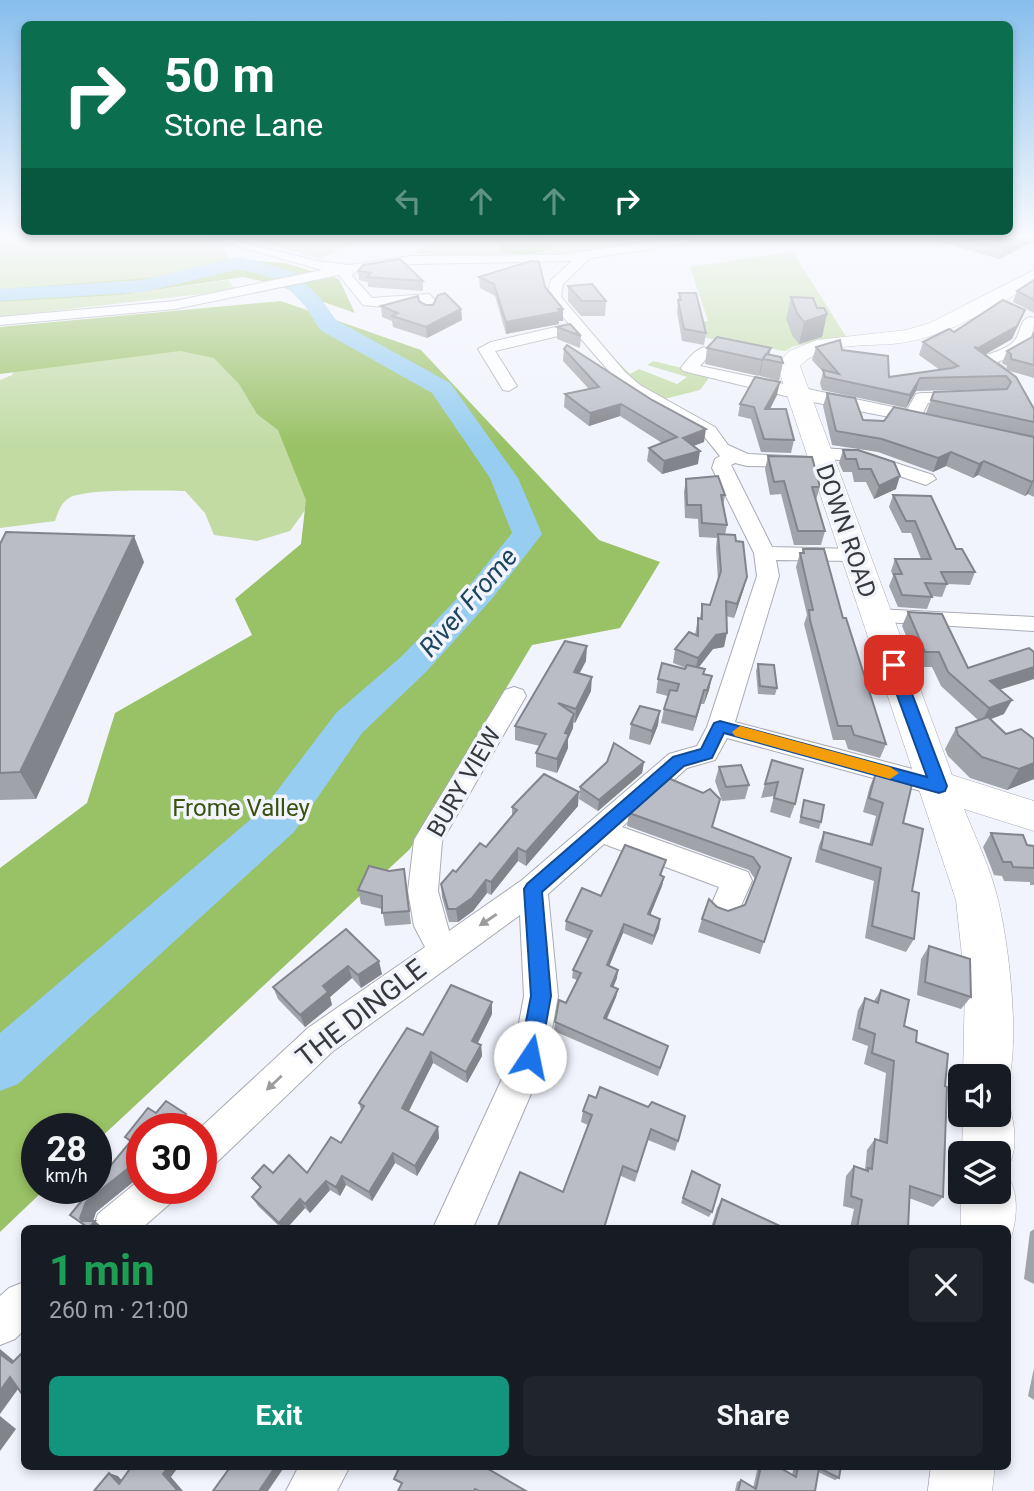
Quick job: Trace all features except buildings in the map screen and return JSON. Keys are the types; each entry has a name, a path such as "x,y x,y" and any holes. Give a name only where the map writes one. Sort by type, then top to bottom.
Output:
{"street":[{"path":"0,321 135,309"},
{"path":"563,309 619,375 635,389 709,431 722,449 733,456 747,460 856,456 926,479"},
{"path":"997,368 984,361 1014,350 1027,338 1015,313"},
{"name":"DOWN ROAD","path":"988,1064 988,984 977,901 939,786 853,555 788,365 801,352 813,347 926,332 1015,313"},
{"path":"509,386 486,349 578,327"},
{"path":"704,352 689,368 940,423"},
{"path":"913,416 922,398 962,394 985,397"},
{"path":"733,456 722,463 721,468 765,553 768,576 720,727 939,786 1034,816"},
{"path":"765,553 853,555"},
{"path":"876,617 1034,624"},
{"name":"BURY VIEW","path":"443,951 430,926 423,891 428,840 514,696"},
{"name":"THE DINGLE","path":"217,1137 320,1040 533,889 602,831 678,761 706,753 720,727"},
{"path":"602,831 737,881 725,908"},
{"path":"454,1225 530,1057 541,996 533,889"},
{"path":"116,1225 141,1204"},
{"path":"988,1204 988,1225"},
{"path":"0,1324 21,1306"},
{"path":"309,1491 324,1470"},
{"path":"961,1491 963,1470"}],"green space":[{"path":"0,309 74,309 0,317"},
{"name":"Frome Valley","path":"199,309 303,309 421,350 599,540 660,562 620,628 532,645 410,849 112,1127 112,1113 21,1113 21,1204 29,1204 0,1232 0,868 87,803 115,713 252,635 235,599 301,544 306,500 278,430 257,414 239,384 214,358 180,351 0,374 0,327"},
{"path":"704,309 828,309 847,338 794,346 785,351 706,338 697,329 680,322 708,321"},
{"path":"199,345 272,395 311,502 290,531 257,541 214,535 205,513 185,491 107,491 78,495 64,502 55,521 0,528 0,380 12,375 15,368"},
{"path":"612,356 630,374 639,369 677,384 687,377 647,365 653,361 711,375 700,390 660,400 609,359"}],"waterway":[{"name":"River Frome","path":"0,1066 279,820 349,723 414,664 480,593 527,534 504,478 441,388 328,325 318,309"}],"slow traffic":[{"path":"740,732 890,773"}],"route":[{"path":"530,1057 541,996 533,889 602,831 678,761 706,753 720,727 939,786 894,665"}]}
